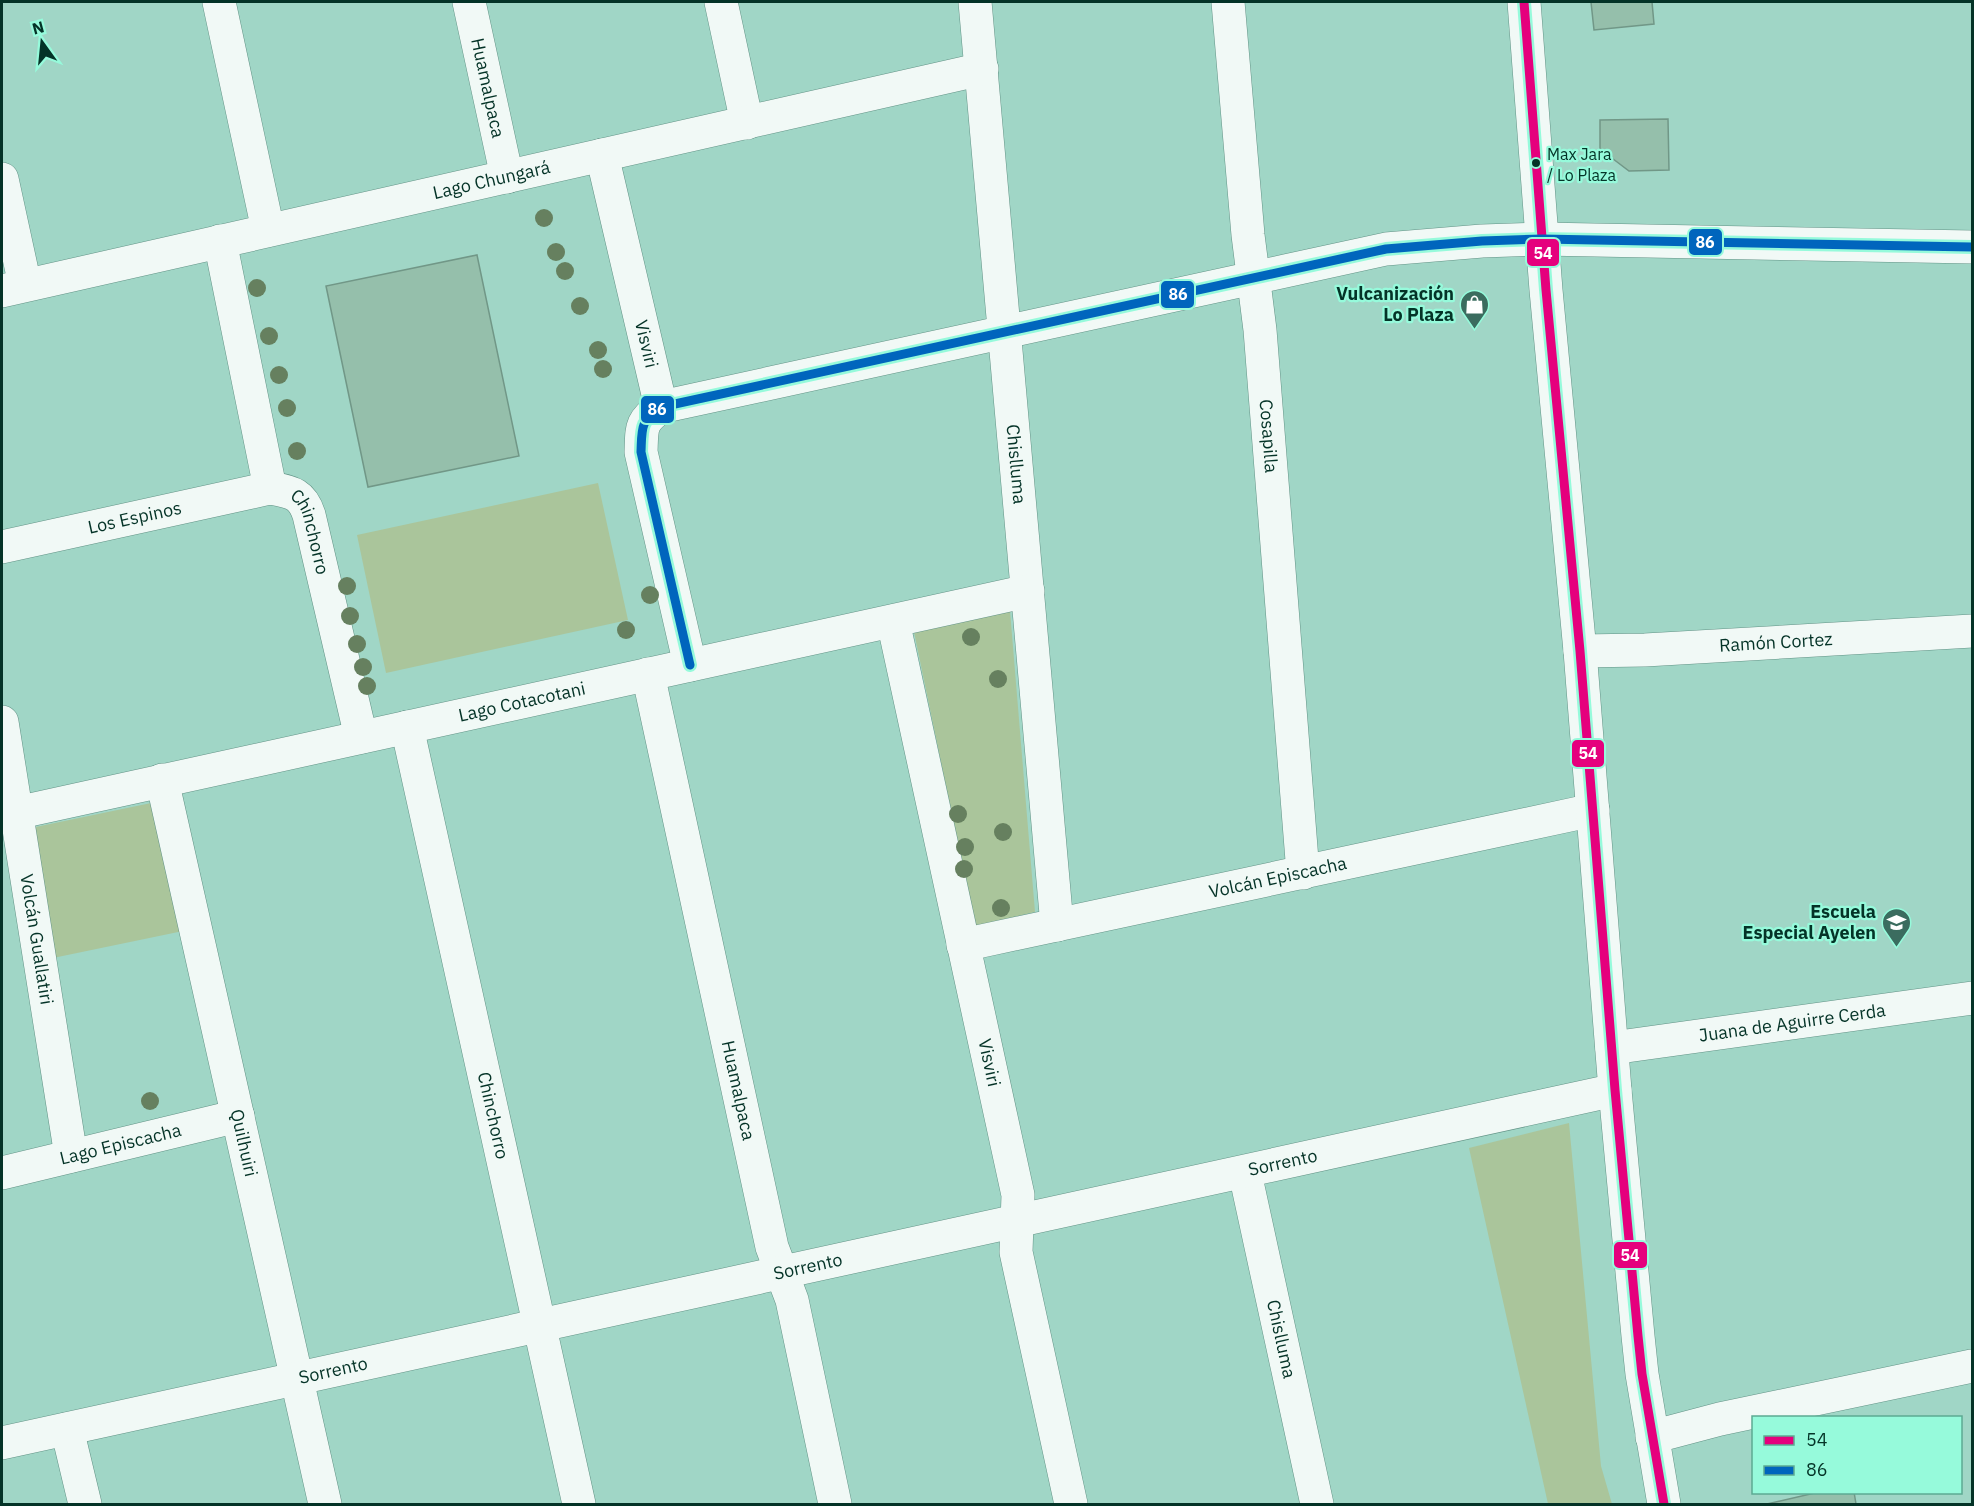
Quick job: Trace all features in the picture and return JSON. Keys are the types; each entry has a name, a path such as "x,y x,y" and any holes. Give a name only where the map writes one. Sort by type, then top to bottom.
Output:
{"street":[{"path":"219,2 268,230"},
{"name":"Huamalpaca","path":"469,2 507,177"},
{"path":"721,2 747,123"},
{"name":"Chislluma","path":"975,2 1057,925"},
{"name":"Cosapilla","path":"1228,2 1253,277 1260,330 1303,873"},
{"path":"1524,2 1542,239 1642,1374 1665,1501"},
{"name":"Lago Chungará","path":"13,288 981,69"},
{"name":"Visviri","path":"602,155 661,407"},
{"path":"2,179 13,288"},
{"path":"690,665 641,452 642,431 647,417 661,407 1386,249 1482,241 1542,239 1972,247"},
{"name":"Chinchorro","path":"220,241 270,488 299,496 305,504 361,737"},
{"name":"Los Espinos","path":"2,547 270,488"},
{"name":"Lago Cotacotani","path":"16,813 1028,591"},
{"name":"Visviri","path":"893,621 1018,1195 1016,1252 1071,1504"},
{"name":"Ramón Cortez","path":"1580,651 1645,650 1972,631"},
{"name":"Huamalpaca","path":"648,674 772,1247 792,1300 835,1504"},
{"name":"Volcán Guallatiri","path":"2,722 71,1156"},
{"name":"Chinchorro","path":"407,727 579,1504"},
{"name":"Quilhuiri","path":"162,780 325,1504"},
{"name":"Volcán Episcacha","path":"963,945 1593,810"},
{"name":"Juana de Aguirre Cerda","path":"1612,1048 1972,999"},
{"name":"Sorrento","path":"2,1443 1245,1173 1616,1090"},
{"name":"Lago Episcacha","path":"2,1173 238,1116"},
{"name":"Chislluma","path":"1245,1173 1317,1504"},
{"path":"1652,1437 1720,1419 1972,1366"},
{"path":"67,1429 85,1504"}],"green space":[{"path":"598,483 628,620 386,673 357,535"},
{"path":"1010,611 1035,912 975,926 914,632"},
{"path":"156,802 183,931 53,958 26,829"},
{"path":"1569,1123 1601,1466 1612,1504 1548,1504 1469,1148"}],"building":[{"path":"1591,2 1652,2 1654,24 1594,30"},
{"path":"1668,119 1669,170 1629,171 1600,149 1600,120"},
{"path":"477,255 519,456 368,487 326,286"},
{"path":"1810,1494 1854,1494 1856,1504 1767,1504"}],"transit line":[{"name":"54","path":"1524,2 1546,290 1580,651 1615,1090 1642,1374 1664,1504"},
{"name":"86","path":"690,665 641,452 643,426 649,417 661,407 1386,249 1482,241 1542,239 1972,247"}],"place":[{"name":"Max Jara / Lo Plaza","path":"1536,163"},
{"name":"Vulcanización Lo Plaza","path":"1475,330"},
{"name":"Escuela Especial Ayelen","path":"1897,948"}]}
